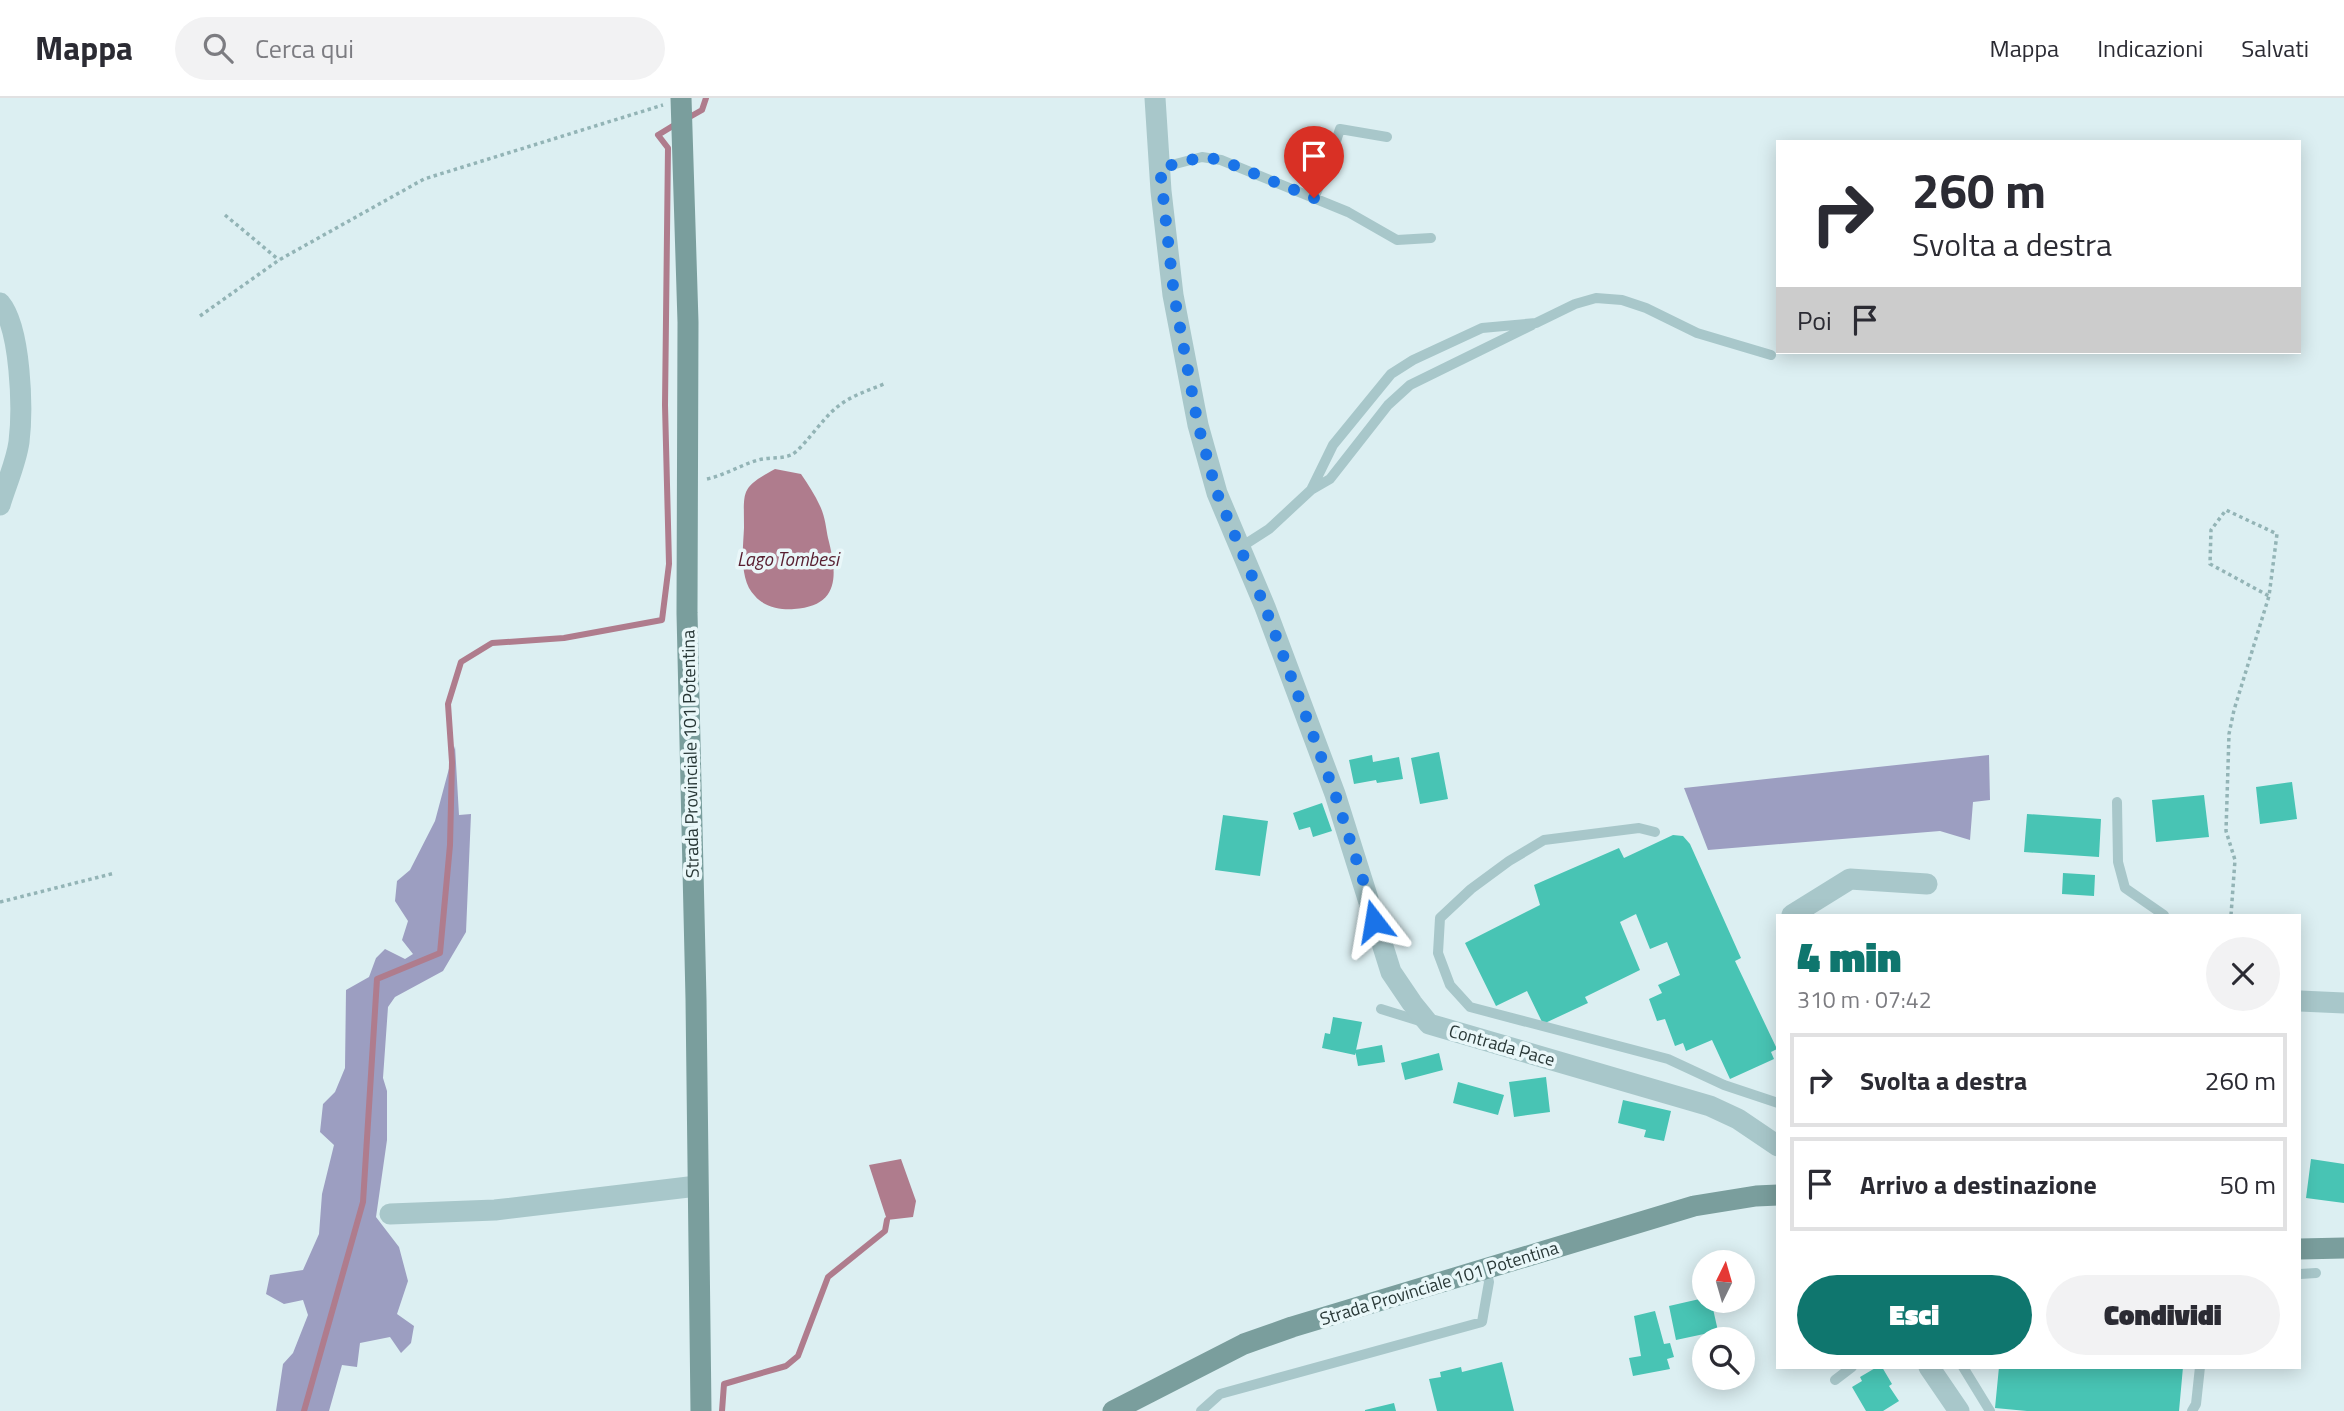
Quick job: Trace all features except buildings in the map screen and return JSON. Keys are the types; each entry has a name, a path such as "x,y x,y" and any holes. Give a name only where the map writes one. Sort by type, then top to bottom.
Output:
{"main road":[{"name":"Strada Provinciale 101 Potentina","path":"682,103 688,322 687,613 696,999 701,1411"},
{"name":"Strada Provinciale 101 Potentina","path":"1113,1411 1244,1344 1292,1327 1693,1206 1776,1195"},
{"path":"2301,1248 2344,1248"}],"street":[{"name":"Contrada Pace","path":"1155,98 1174,295 1192,401 1217,493 1241,547 1335,794 1391,972 1429,1024 1710,1106 1738,1119 1776,1145"},
{"path":"0,303 8,313 16,347 20,383 19,443 0,505"},
{"path":"1794,914 1850,879 1927,884"},
{"path":"2301,1001 2344,1003"},
{"path":"390,1214 495,1210 698,1186"},
{"path":"1930,1369 1959,1411"}],"lane":[{"path":"1314,198 1340,129 1387,137"},
{"path":"1160,168 1202,157 1221,160 1348,212 1398,240 1432,238"},
{"path":"1241,547 1269,529 1311,490 1330,479 1388,405 1410,385 1575,304 1597,298 1622,300 1646,308 1697,333 1771,355"},
{"path":"1311,490 1334,445 1391,374 1413,360 1482,328 1536,323"},
{"path":"2117,802 2118,862 2125,888 2163,914"},
{"path":"1656,832 1639,828 1544,840 1471,889 1440,918 1438,953 1450,985 1470,1007 1668,1059 1724,1085 1776,1102"},
{"path":"1381,1009 1429,1024"},
{"path":"1201,1411 1220,1394 1482,1322 1489,1282 1486,1269"},
{"path":"2301,1274 2316,1273"},
{"path":"1835,1380 1849,1369"},
{"path":"1964,1369 1990,1411"},
{"path":"2192,1411 2196,1404 2200,1369"}],"path":[{"path":"201,316 279,260 424,179 682,103"},
{"path":"225,215 279,260"},
{"path":"688,479 718,477 761,459 791,455 802,447 835,408 856,395 884,384"},
{"path":"2231,914 2235,860 2226,831 2229,734 2269,596 2277,534 2227,510 2211,530 2210,564 2269,596"},
{"path":"0,902 115,873"}],"shaded area":[{"path":"455,746 459,815 471,814 466,932 443,971 395,997 388,1007 383,1078 387,1091 387,1140 376,1217 399,1247 408,1281 397,1314 414,1326 411,1343 401,1353 390,1337 360,1343 357,1367 342,1365 329,1411 276,1411 283,1364 293,1353 308,1315 303,1300 284,1304 266,1294 270,1275 303,1270 319,1234 322,1194 334,1145 320,1132 323,1104 335,1092 345,1068 346,990 369,977 376,958 385,949 405,959 413,954 402,940 408,921 395,901 397,881 410,870 435,821"},
{"path":"1989,755 1990,800 1973,802 1970,840 1940,831 1708,850 1684,788"}],"water":[{"name":"Lago Tombesi","path":"775,469 801,474 816,498 824,518 834,575 828,594 809,607 773,607 755,596 746,582 743,555 746,491 755,481"},
{"path":"901,1159 916,1201 913,1217 887,1220 869,1165"}],"waterway":[{"path":"686,119 702,110 706,98"},
{"path":"304,1411 363,1202 377,979 440,953 450,845 452,762 448,704 461,662 492,643 564,638 662,620 669,564 665,405 668,148 658,135 676,124"},
{"path":"722,1411 724,1384 786,1366 798,1356 828,1277 885,1231 887,1220"}],"route":[{"path":"1314,198 1221,160 1202,157 1160,168 1185,366 1217,493 1265,607 1335,794 1374,921"}]}
